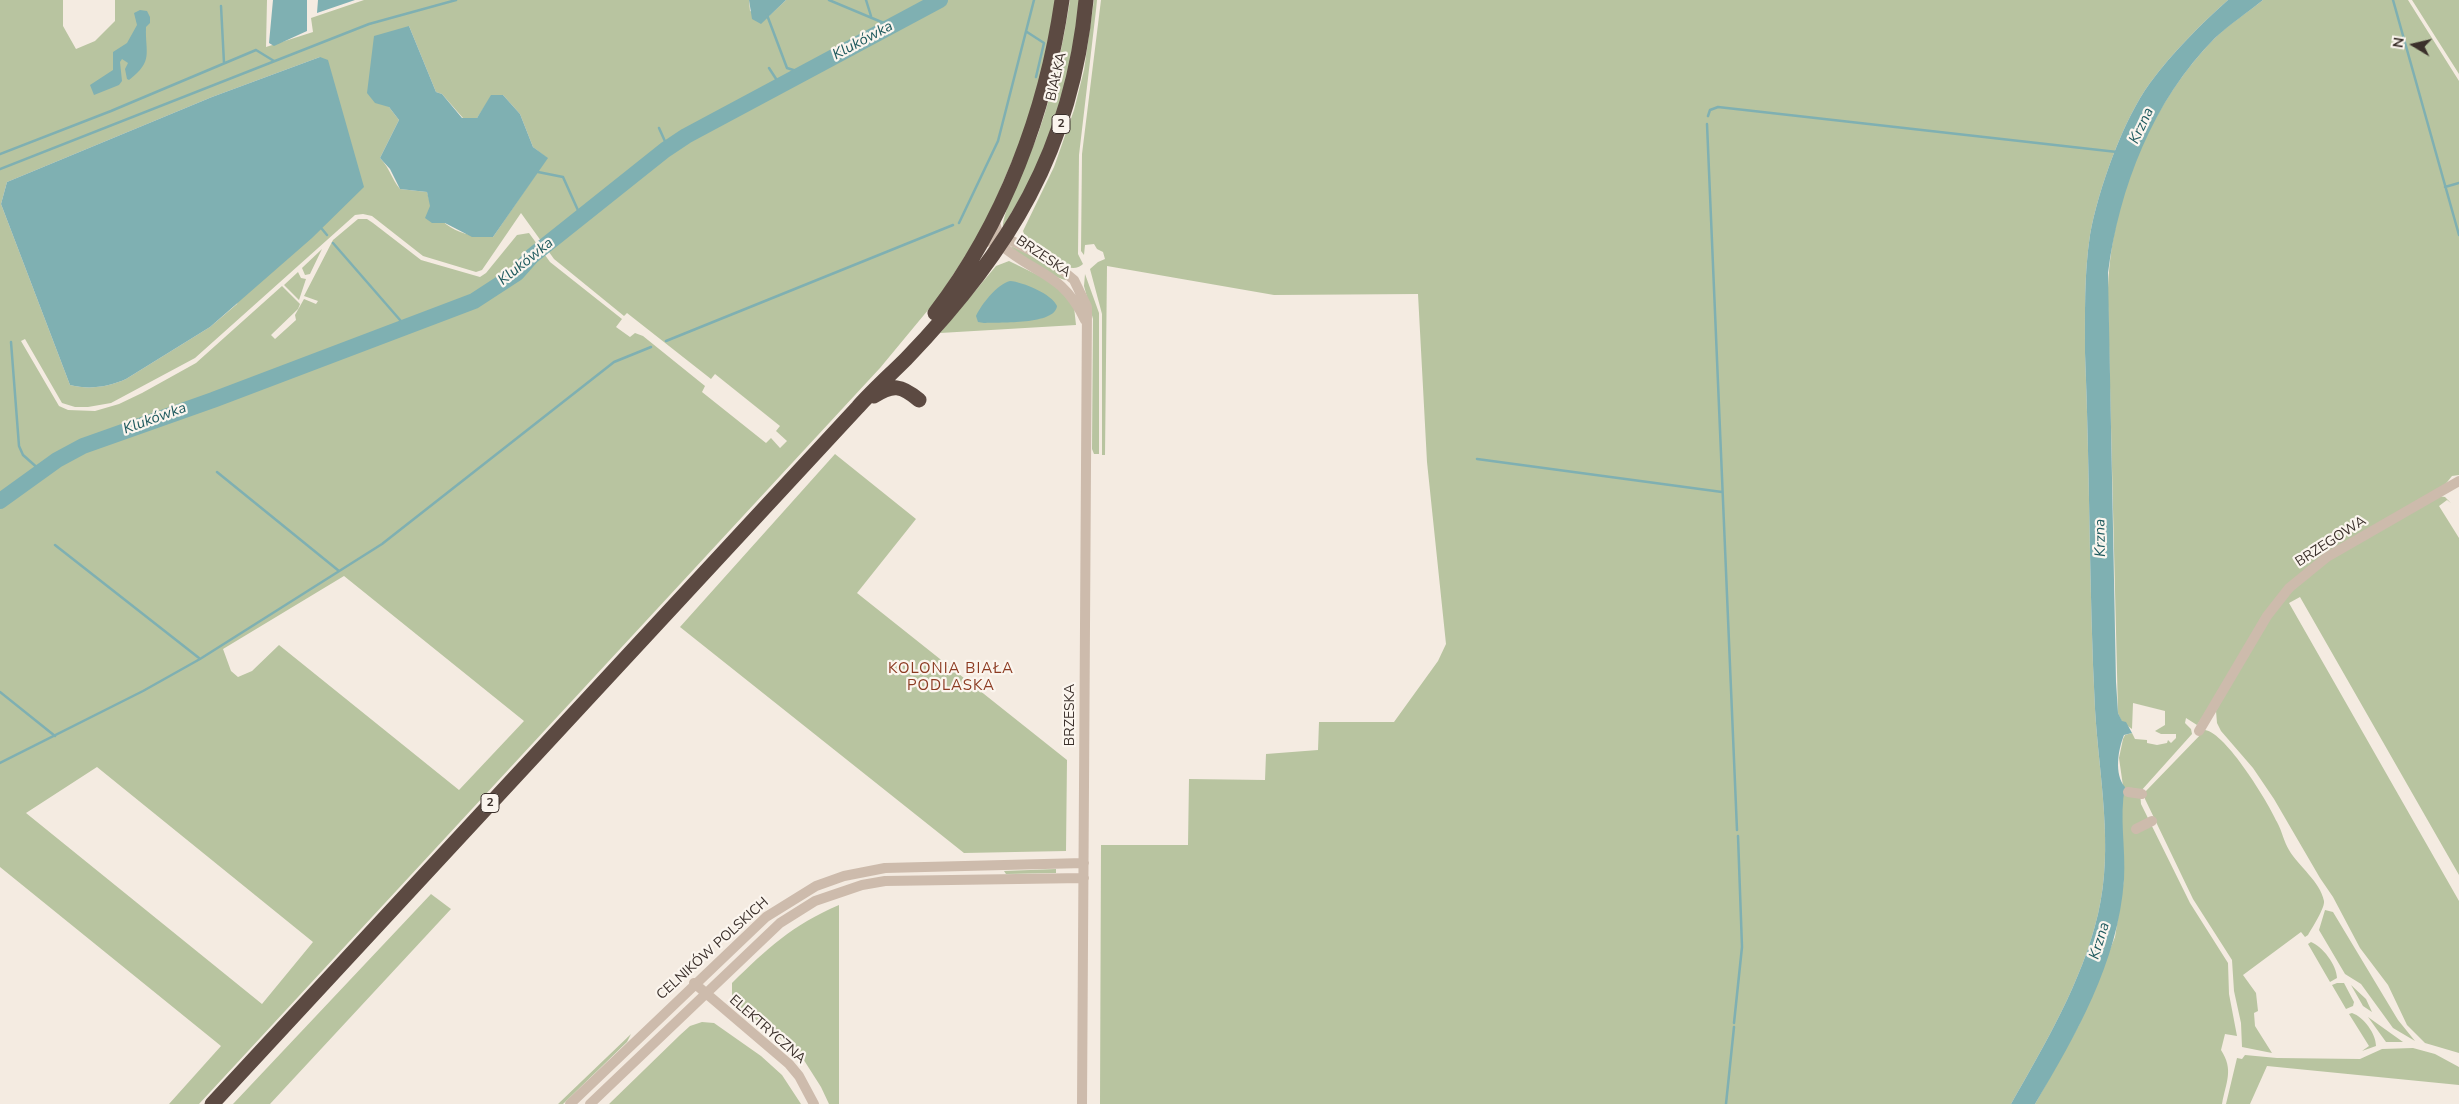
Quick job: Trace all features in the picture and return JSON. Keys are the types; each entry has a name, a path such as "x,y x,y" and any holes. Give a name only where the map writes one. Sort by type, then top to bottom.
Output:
{"highway":[{"name":"BIAŁKA","path":"994,218 1020,158 1038,109 1054,49 1062,0"},
{"name":"BIAŁKA","path":"1001,240 1035,187 1062,122 1077,64 1086,0"},
{"name":"2","path":"212,1104 880,383 944,301 994,218"},
{"name":"2","path":"880,383 906,359 956,303 1001,240"},
{"path":"858,407 890,388 904,390 919,400"}],"street":[{"name":"BRZESKA","path":"994,218 1001,240 1064,287 1073,298 1088,326 1082,1104"},
{"name":"BRZESKA","path":"980,243 1001,240"},
{"name":"BRZEGOWA","path":"2199,731 2267,616 2289,588 2327,557 2459,481"},
{"path":"2128,792 2142,794"},
{"path":"2136,828 2152,821"},
{"name":"CELNIKÓW POLSKICH","path":"570,1104 766,917 790,900 816,886 860,872 923,866 1084,863"},
{"path":"860,872 862,885"},
{"name":"CELNIKÓW POLSKICH","path":"590,1104 744,956 798,910 815,901 862,885 885,881 1084,878"},
{"name":"ELEKTRYCZNA","path":"694,984 789,1064 799,1076 814,1104"}],"green space":[{"path":"0,0 63,0 63,26 76,49 95,41 115,21 115,0 267,0 266,47 313,32 311,18 364,0 749,0 750,11 768,17 786,0 1057,0 1052,32 1026,128 984,227 938,298 880,368 199,1104 169,1104 221,1046 0,867","holes":["409,26 436,92 442,94 463,118 477,118 489,100 503,95 520,114 533,147 547,158 493,237 460,232 443,221 436,213 427,192 400,189 387,166 380,158 399,120 389,107","320,57 237,304 210,327 126,379 98,387 70,385 1,204 7,182 212,97","521,213 554,259 624,316 627,313 711,379 715,374 780,426 776,431 787,441 780,448 771,438 766,443 702,392 705,386 643,336 635,333 630,337 616,327 622,319 550,262 529,233 517,235 486,273 480,277 421,260 367,219 358,219 333,240 304,296 318,301 316,304 304,299 295,315 296,320 275,339 271,335 298,309 300,304 282,286 196,363 119,404 95,411 68,410 59,406 21,341 25,339 62,403 75,407 88,407 111,403 195,358 355,215 372,216 423,256 476,272 482,270","344,576 524,721 459,790 279,645 252,671 238,677 231,671 223,649","97,767 313,942 262,1004 26,813"]},
{"path":"1070,0 1082,0 1077,39 1046,154 1003,227 1007,208 1036,140 1049,99"},
{"path":"1094,0 1097,0 1079,155 1078,254 1083,264 1071,268 1057,263 1031,246 1027,242 1023,231 1054,167 1074,110 1084,70"},
{"path":"1101,0 2228,0 2177,50 2140,98 2121,135 2105,177 2090,235 2086,279 2085,353 2093,665 2105,838 2103,889 2091,939 2072,988 2049,1035 2011,1104 1100,1104 1101,845 1188,845 1189,779 1265,780 1266,754 1318,750 1319,722 1394,722 1438,661 1446,644 1427,462 1418,294 1274,295 1107,266 1105,455 1102,455 1102,314 1090,269 1105,259 1103,252 1097,249 1094,244 1085,245 1084,255 1081,251 1082,154"},
{"path":"2263,0 2408,0 2459,81 2459,475 2452,476 2444,486 2302,572 2197,725 2186,718 2185,723 2191,729 2192,734 2140,792 2141,804 2190,903 2228,963 2229,994 2237,1036 2225,1034 2221,1050 2228,1070 2222,1104 2035,1104 2079,1025 2115,937 2124,879 2121,799 2124,793 2119,758 2123,739 2125,735 2132,733 2135,739 2147,740 2147,743 2157,745 2167,743 2168,740 2171,743 2176,738 2176,734 2161,734 2155,731 2165,725 2165,711 2133,703 2132,729 2122,722 2118,713 2108,304 2115,232 2123,196 2136,161 2151,127 2169,95 2191,65 2215,38"},
{"path":"2412,0 2459,0 2459,74"},
{"path":"1011,246 1048,263 1067,280 1037,266 1020,255"},
{"path":"322,249 310,274 305,275 302,268"},
{"path":"1009,261 1054,283 1074,307 1076,325 940,333 996,266"},
{"path":"298,272 301,278 306,279 299,300 284,285"},
{"path":"1085,274 1099,313 1099,454 1094,454 1092,449 1093,319 1084,286"},
{"path":"835,454 916,519 857,593 1067,760 1066,851 964,853 680,627"},
{"path":"2438,496 2445,497 2451,503 2447,500 2439,506 2459,538 2459,875 2300,597 2289,603 2459,901 2459,1053 2425,1043 2407,1025 2388,985 2360,948 2333,897 2274,799 2253,768 2221,731 2217,723 2216,711 2269,616 2311,571"},
{"path":"2205,730 2214,734 2224,743 2246,770 2279,825 2289,850 2314,881 2324,901 2308,935 2305,937 2301,932 2243,975 2256,993 2258,1011 2254,1013 2255,1026 2272,1053 2242,1047 2241,1023 2234,991 2232,960 2193,899 2145,799 2145,792"},
{"path":"1056,869 1056,873 1006,874 1004,871"},
{"path":"431,894 451,909 270,1104 233,1104"},
{"path":"839,905 839,1104 829,1104 821,1087 800,1054 732,1001 732,983 781,938"},
{"path":"2325,910 2333,912 2398,1020 2415,1041 2393,1028 2361,984 2345,974 2319,930"},
{"path":"2311,942 2320,947 2328,957 2334,967 2337,978 2330,982 2308,944"},
{"path":"2344,983 2354,1002 2353,1006 2346,1009 2332,985"},
{"path":"2351,985 2366,999 2372,1012 2363,1006"},
{"path":"2352,1013 2361,1018 2368,1027 2374,1036 2376,1046 2362,1051 2369,1046 2349,1014"},
{"path":"2368,1017 2403,1042 2386,1042"},
{"path":"702,1022 714,1023 761,1056 782,1075 801,1104 609,1104 690,1026"},
{"path":"631,1034 627,1042 563,1104 558,1104"},
{"path":"2413,1048 2435,1054 2459,1067 2459,1085 2267,1066 2250,1104 2226,1104 2237,1058 2242,1059 2245,1055 2277,1058 2360,1059 2382,1049"}],"water":[{"path":"273,0 307,0 307,31 274,46 269,43"},
{"path":"318,0 355,0 317,13"},
{"path":"749,0 786,0 761,24 752,19"},
{"name":"Krzna","path":"2228,0 2263,0 2215,38 2193,62 2157,117 2142,147 2130,178 2113,241 2108,273 2116,682 2118,713 2132,733 2124,735 2118,762 2119,776 2125,787 2123,798 2124,880 2120,910 2104,969 2093,997 2065,1051 2035,1104 2011,1104 2049,1035 2072,988 2091,939 2103,889 2105,838 2093,665 2085,353 2086,279 2090,235 2105,177 2121,135 2140,98 2177,50"},
{"path":"140,10 147,11 150,17 150,23 146,27 147,56 145,62 129,80 127,79 125,69 128,63 122,59 120,62 122,81 119,85 94,95 90,85 113,70 113,52 127,43 137,25 134,13"},
{"path":"409,26 436,92 442,94 462,118 477,118 491,95 503,95 520,114 533,147 548,158 493,237 472,237 445,223 432,223 425,218 430,206 427,192 400,189 390,169 380,158 399,120 389,107 375,103 367,93 374,36"},
{"path":"320,57 328,60 364,187 312,238 210,327 126,379 98,387 70,385 1,204 7,182 212,97"},
{"path":"1010,281 1029,286 1049,297 1057,306 1054,312 1047,317 1026,321 978,322 976,316 982,306 995,290"}],"waterway":[{"path":"0,169 369,24 456,0"},
{"path":"829,0 891,26"},
{"path":"866,0 871,16"},
{"name":"Klukówka","path":"0,501 57,460 83,446 213,400 474,301 517,273 532,256 665,150 686,136 940,0"},
{"path":"959,223 998,141 1034,0"},
{"path":"2393,0 2459,235"},
{"path":"221,6 224,63"},
{"path":"767,15 787,68 803,73"},
{"path":"1027,32 1044,43 1036,77"},
{"path":"0,154 111,111 256,50 274,61"},
{"path":"769,68 780,85"},
{"path":"1708,116 1710,110 1718,107 2117,152"},
{"path":"1707,124 1737,830"},
{"path":"659,128 668,148"},
{"path":"538,172 563,177 581,217"},
{"path":"2445,187 2459,183"},
{"path":"666,341 953,225"},
{"path":"322,229 327,235"},
{"path":"333,243 407,328"},
{"path":"11,342 19,446 23,455 41,471"},
{"path":"0,763 143,691 200,659 382,544 614,362 651,347"},
{"path":"1477,459 1722,492"},
{"path":"217,472 339,571"},
{"path":"55,545 199,658"},
{"path":"0,692 55,736"},
{"path":"1734,1023 1742,947 1738,836"},
{"path":"1726,1104 1734,1027"}],"district":[{"name":"KOLONIA BIAŁA PODLASKA","path":"951,678"}]}
